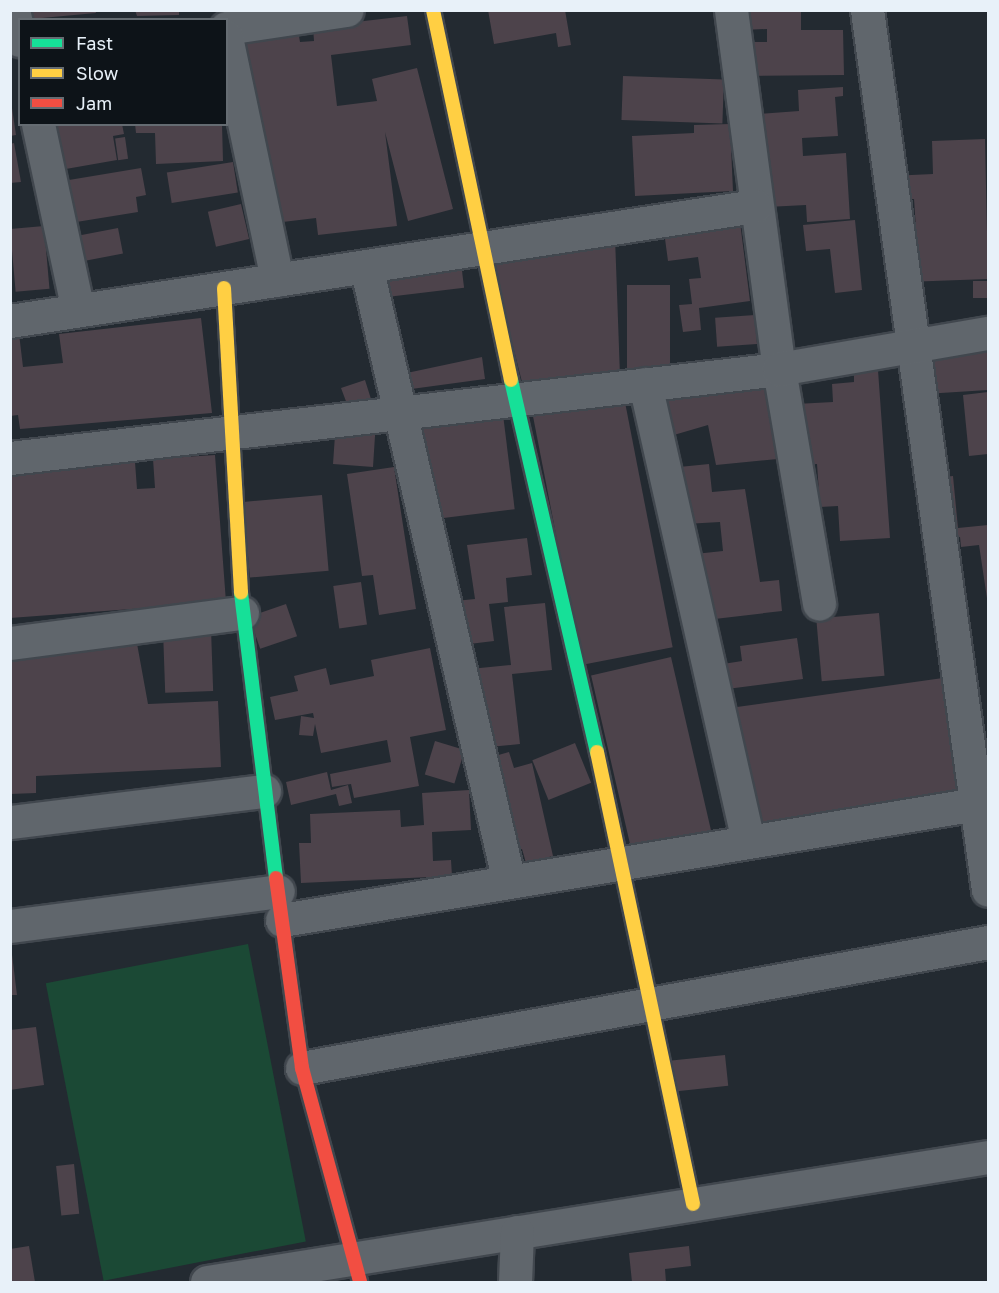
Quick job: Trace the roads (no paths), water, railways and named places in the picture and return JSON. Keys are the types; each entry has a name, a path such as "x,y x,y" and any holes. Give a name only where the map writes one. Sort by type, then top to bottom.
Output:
{"street":[{"path":"13,10 18,31"},
{"path":"228,28 347,10"},
{"path":"433,10 480,248 623,863 648,1005 693,1204"},
{"path":"731,10 755,206 779,369 819,604"},
{"path":"867,10 913,346 982,803 988,890"},
{"path":"228,47 278,280"},
{"path":"38,126 78,310"},
{"path":"10,321 755,206"},
{"path":"366,266 509,882"},
{"path":"224,288 242,613 264,791 302,1068 356,1270"},
{"path":"10,458 779,369 988,333"},
{"path":"645,384 748,842"},
{"path":"10,643 242,613"},
{"path":"10,822 264,791"},
{"path":"10,926 280,906 509,882 982,803"},
{"path":"302,1068 988,942"},
{"path":"207,1282 356,1270 517,1232 988,1156"},
{"path":"515,1282 517,1232"}]}
